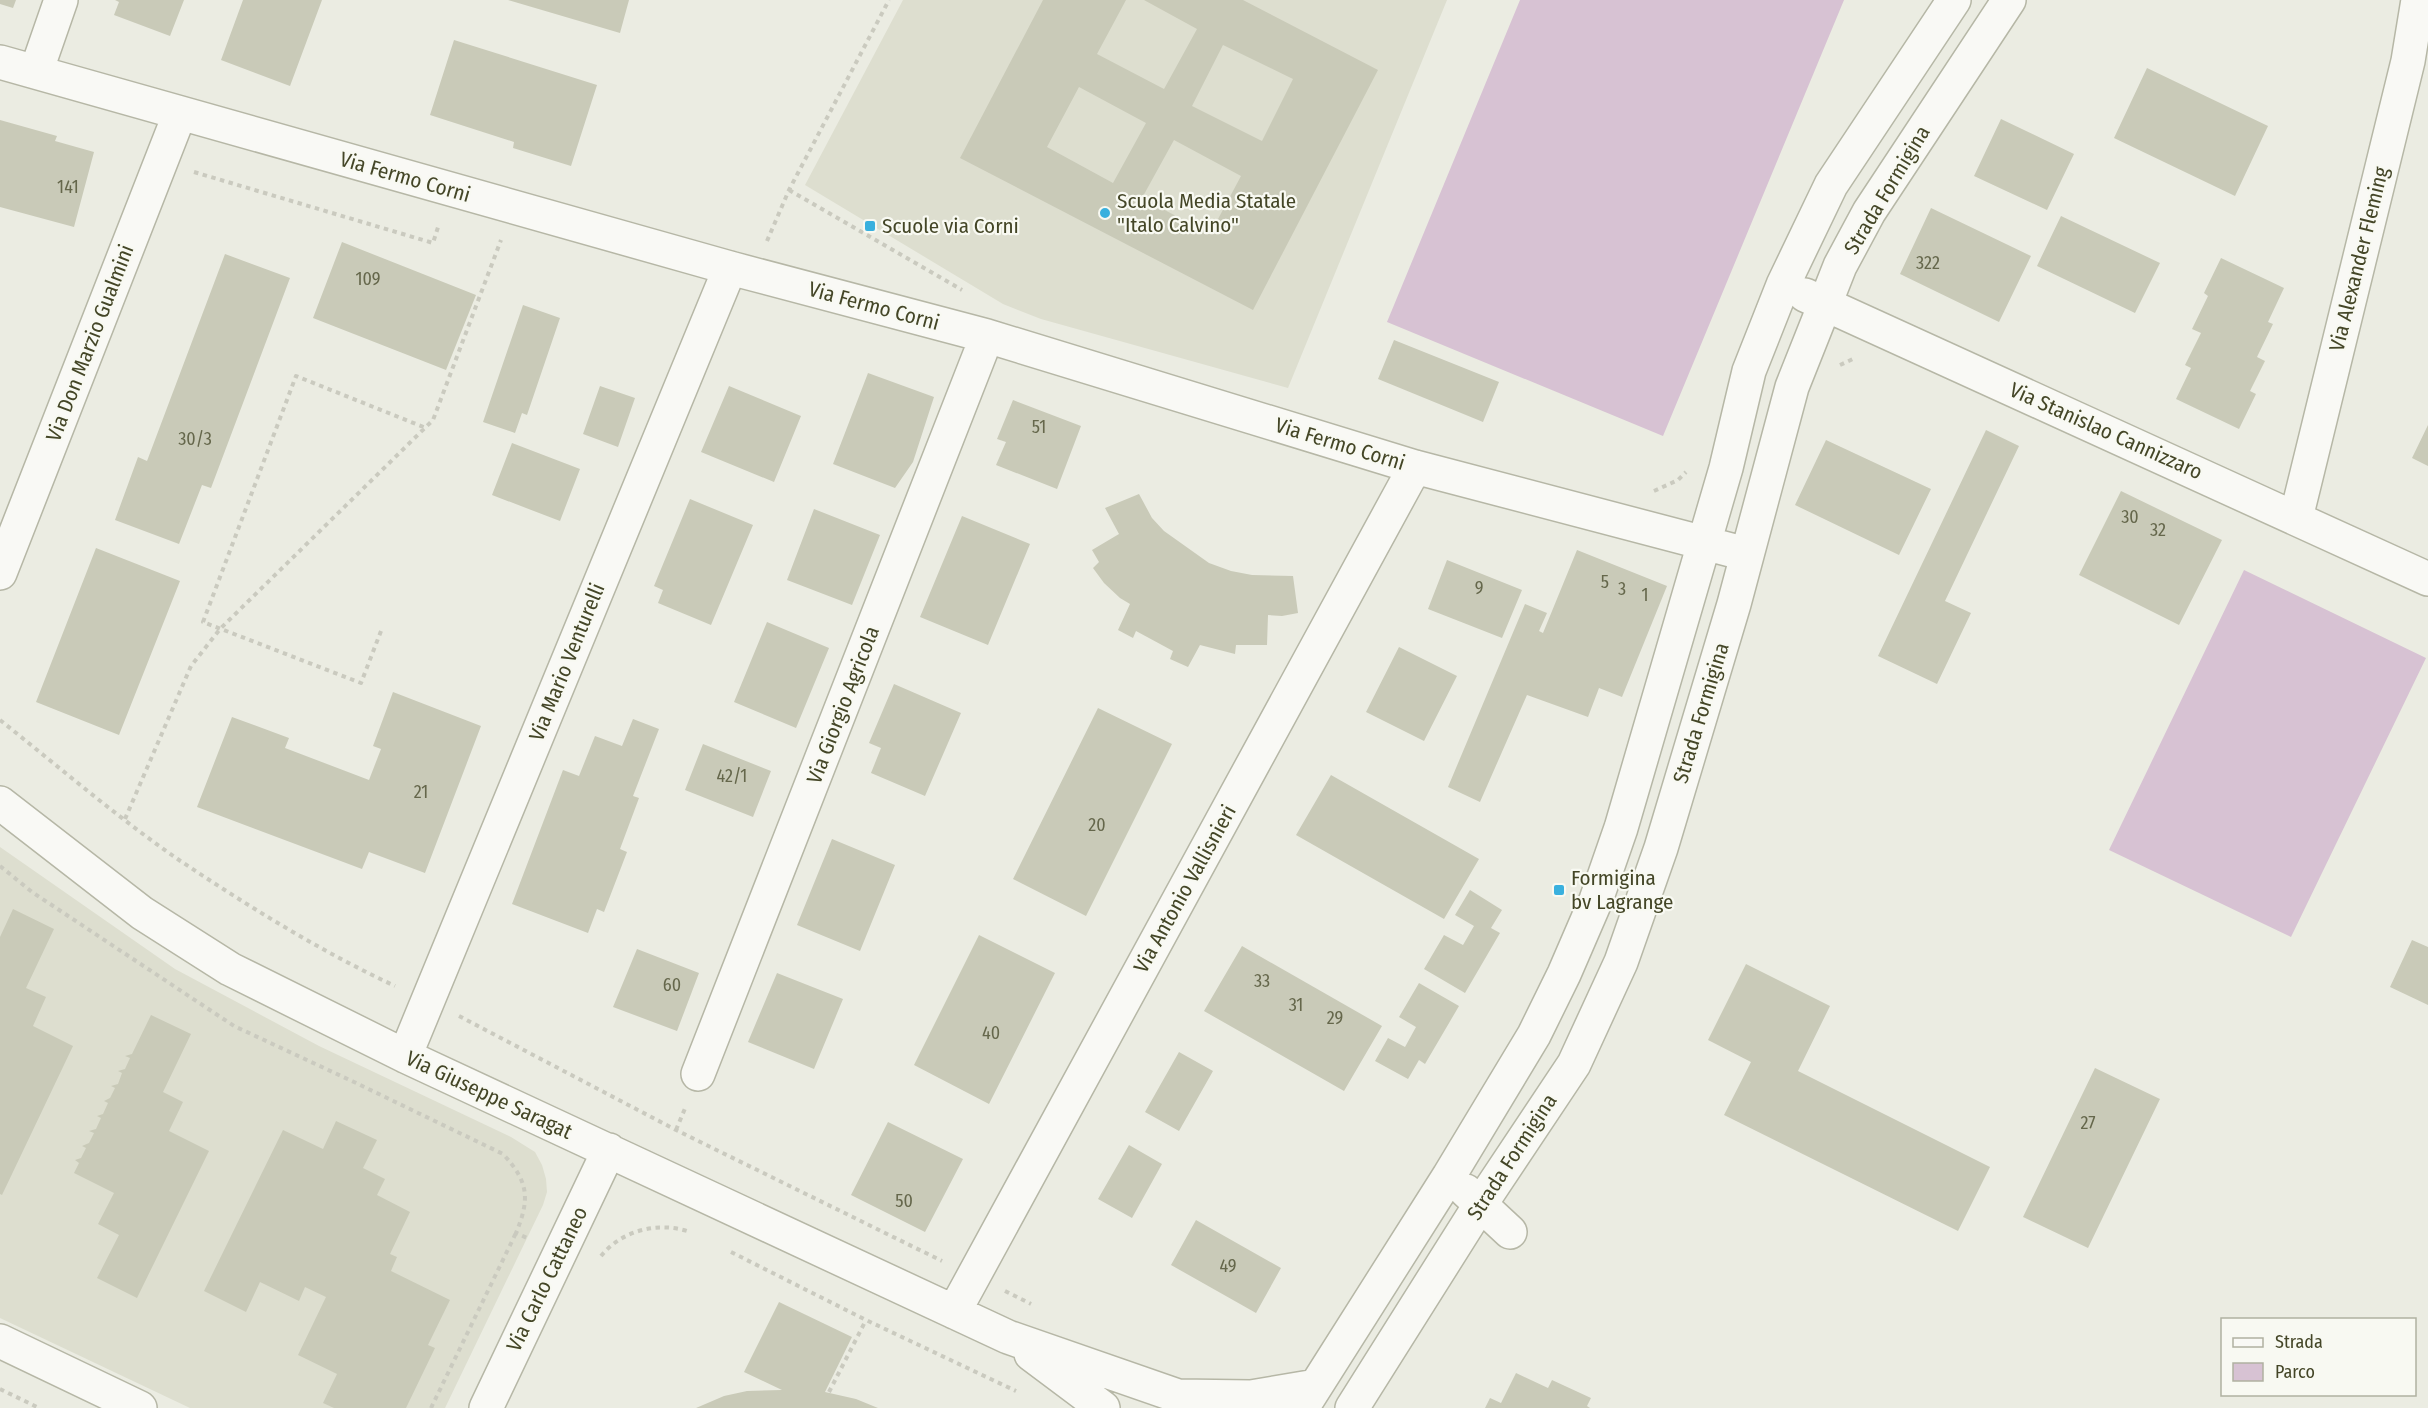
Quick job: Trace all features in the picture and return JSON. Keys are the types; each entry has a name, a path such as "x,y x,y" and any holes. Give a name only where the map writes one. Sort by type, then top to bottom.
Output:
{"street":[{"path":"36,72 62,0"},
{"name":"Strada Formigina","path":"1309,1397 1449,1176 1534,1035 1564,974 1596,900 1621,828 1704,543 1749,371 1783,285 1831,185 1954,0"},
{"name":"Strada Formigina","path":"1352,1408 1480,1204 1574,1064 1622,962 1661,848 1792,387 1840,266 1869,212 2009,0"},
{"name":"Via Alexander Fleming","path":"2296,518 2408,61 2418,0"},
{"name":"Via Fermo Corni","path":"0,62 730,268 987,336 1415,467 1746,554"},
{"name":"Via Don Marzio Gualmini","path":"0,573 180,113"},
{"name":"Via Mario Venturelli","path":"405,1056 730,268"},
{"name":"Via Stanislao Cannizzaro","path":"1783,285 2428,579"},
{"name":"Via Giorgio Agricola","path":"698,1074 987,336"},
{"name":"Via Antonio Vallisnieri","path":"954,1312 1415,467"},
{"name":"Via Giuseppe Saragat","path":"0,803 142,913 230,969 405,1056 1008,1337 1178,1396 1309,1397"},
{"name":"Via Carlo Cattaneo","path":"486,1408 609,1150"},
{"path":"1449,1176 1510,1232"},
{"name":"Via Giuseppe Saragat","path":"1008,1337 1103,1408"},
{"path":"0,1341 140,1408"}],"path":[{"path":"789,190 970,294"},
{"path":"125,819 191,666 220,629 433,420 502,239"},
{"path":"381,632 361,683 203,622 296,376 426,428"},
{"path":"1645,495 1678,480 1696,461 1725,468"},
{"path":"0,720 180,860 292,931 676,1130 1038,1307"},
{"path":"0,866 32,891 234,1026 503,1154 516,1169 524,1183 526,1200 516,1233 430,1408"},
{"path":"516,1233 590,1270 605,1251 641,1229 678,1227 700,1235"},
{"path":"721,1246 866,1320 1021,1393"},
{"path":"829,1392 866,1320"},
{"path":"0,1389 39,1408"}],"shaded area":[{"name":"Scuola Media Statale \"Italo Calvino\"","path":"903,0 1447,0 1288,388 1041,319 1003,304 805,185"},
{"path":"0,847 175,969 319,1046 511,1137 535,1152 546,1179 547,1192 543,1205 445,1408 190,1408 0,1318"}],"green space":[{"path":"1520,0 1844,0 1663,436 1387,322"},
{"path":"2244,570 2426,658 2291,937 2109,850"}],"building":[{"path":"0,0 16,0 13,8 0,4"},
{"path":"115,0 184,0 170,36 114,15 119,2"},
{"path":"243,0 322,0 290,86 221,60"},
{"path":"508,0 629,0 620,33"},
{"path":"1043,0 1126,0 1097,54 1164,89 1197,29 1144,0 1243,0 1378,70 1253,310 960,158","holes":["1223,45 1293,79 1262,141 1192,106","1079,87 1146,123 1113,183 1047,147","1174,140 1241,176 1210,234 1142,198"]},
{"path":"454,40 597,85 571,166 513,148 514,142 430,115"},
{"path":"2147,68 2268,126 2235,196 2114,138"},
{"path":"2001,119 2074,154 2047,210 1974,176"},
{"path":"0,120 57,136 55,141 94,152 74,227 0,207"},
{"path":"1931,208 2031,256 1999,322 1900,274"},
{"path":"2061,216 2160,263 2135,313 2037,266"},
{"path":"342,242 476,295 446,370 313,318"},
{"path":"225,254 290,278 211,488 202,485 179,544 115,520 138,457 147,461"},
{"path":"2221,258 2284,288 2268,322 2273,324 2257,357 2265,361 2250,391 2256,394 2239,429 2176,399 2191,368 2185,365 2201,333 2192,329 2208,296 2204,293"},
{"path":"523,305 560,318 527,415 522,413 515,433 483,422"},
{"path":"1394,340 1499,382 1483,422 1378,379"},
{"path":"868,373 934,397 913,462 895,488 833,464"},
{"path":"600,386 635,398 618,447 583,434"},
{"path":"729,386 801,416 774,482 701,452"},
{"path":"1013,400 1081,426 1057,489 996,465 1006,442 997,439"},
{"path":"2428,425 2428,466 2412,458"},
{"path":"1986,430 2019,446 1945,601 1971,613 1937,684 1878,656"},
{"path":"1826,440 1931,489 1899,555 1795,505"},
{"path":"512,443 580,469 560,521 492,495"},
{"path":"2121,491 2222,540 2179,625 2079,575"},
{"path":"1139,494 1152,518 1164,531 1209,563 1252,575 1293,576 1298,613 1282,616 1268,615 1267,645 1236,645 1235,654 1200,645 1188,667 1170,659 1173,651 1136,631 1133,638 1118,630 1130,604 1104,583 1093,568 1099,562 1092,550 1119,534 1105,508"},
{"path":"690,499 753,525 711,625 658,603 663,590 654,586"},
{"path":"814,509 880,535 852,605 787,580"},
{"path":"962,516 1030,544 988,645 920,617"},
{"path":"96,548 180,581 119,735 36,702"},
{"path":"1577,550 1667,586 1622,697 1599,688 1588,717 1527,695 1480,802 1448,787 1525,604 1547,613 1539,631 1543,633"},
{"path":"1447,560 1522,590 1502,638 1428,609"},
{"path":"767,622 829,648 796,728 734,702"},
{"path":"1399,647 1457,676 1424,741 1366,712"},
{"path":"894,684 961,713 925,796 871,773 881,748 869,743"},
{"path":"393,692 481,726 425,873 369,852 362,869 197,807 232,717 289,738 285,748 369,780 381,749 373,746"},
{"path":"1098,708 1172,744 1086,916 1013,879"},
{"path":"633,719 659,729 633,796 639,798 620,849 627,852 604,912 597,909 588,933 512,904 563,770 579,776 595,736 622,746"},
{"path":"703,744 771,771 753,817 685,790"},
{"path":"1331,775 1479,859 1444,919 1296,835"},
{"path":"832,839 895,865 860,951 797,925"},
{"path":"1470,890 1502,910 1491,928 1500,933 1465,993 1424,969 1444,935 1463,945 1474,926 1455,915"},
{"path":"13,909 54,929 26,988 46,997 33,1026 73,1046 2,1195 0,1194 0,937"},
{"path":"979,935 1055,973 989,1104 914,1065"},
{"path":"2412,940 2428,947 2428,1005 2390,987"},
{"path":"1242,946 1382,1026 1344,1091 1204,1011"},
{"path":"637,949 699,973 677,1031 613,1007"},
{"path":"1746,964 1830,1006 1798,1071 1990,1167 1958,1231 1724,1115 1751,1062 1708,1040"},
{"path":"777,973 843,999 814,1069 748,1042"},
{"path":"1419,983 1459,1006 1425,1064 1419,1060 1408,1079 1375,1061 1388,1038 1405,1047 1416,1027 1399,1017"},
{"path":"151,1015 191,1034 163,1092 183,1102 169,1131 209,1151 137,1298 97,1278 119,1235 98,1224 114,1193 74,1173 79,1163 75,1160 81,1158 86,1148 82,1146 89,1143 94,1133 89,1131 96,1129 101,1118 97,1116 103,1114 108,1103 104,1101 110,1098 115,1088 111,1086 118,1084 122,1073 118,1071 125,1069 130,1058 125,1056 132,1054"},
{"path":"1179,1052 1213,1071 1179,1131 1145,1112"},
{"path":"2095,1068 2160,1099 2088,1248 2023,1217"},
{"path":"336,1121 377,1140 363,1168 385,1179 377,1195 410,1212 390,1254 397,1257 391,1271 450,1300 428,1345 435,1348 406,1408 334,1408 323,1403 337,1374 298,1355 326,1297 305,1287 299,1301 260,1282 246,1312 204,1291 283,1130 323,1149"},
{"path":"888,1122 963,1159 925,1232 851,1195"},
{"path":"1129,1145 1162,1164 1132,1218 1098,1199"},
{"path":"1196,1220 1281,1268 1256,1313 1171,1265"},
{"path":"779,1302 852,1337 825,1392 856,1399 878,1408 696,1408 724,1396 747,1391 782,1390 744,1372"},
{"path":"1516,1373 1548,1388 1552,1380 1591,1398 1587,1406 1590,1408 1485,1408 1490,1398 1501,1403"}],"place":[{"name":"Scuola Media Statale \"Italo Calvino\"","path":"1105,213"},
{"name":"Scuole via Corni","path":"870,226"},
{"name":"Formigina bv Lagrange","path":"1559,890"}]}
